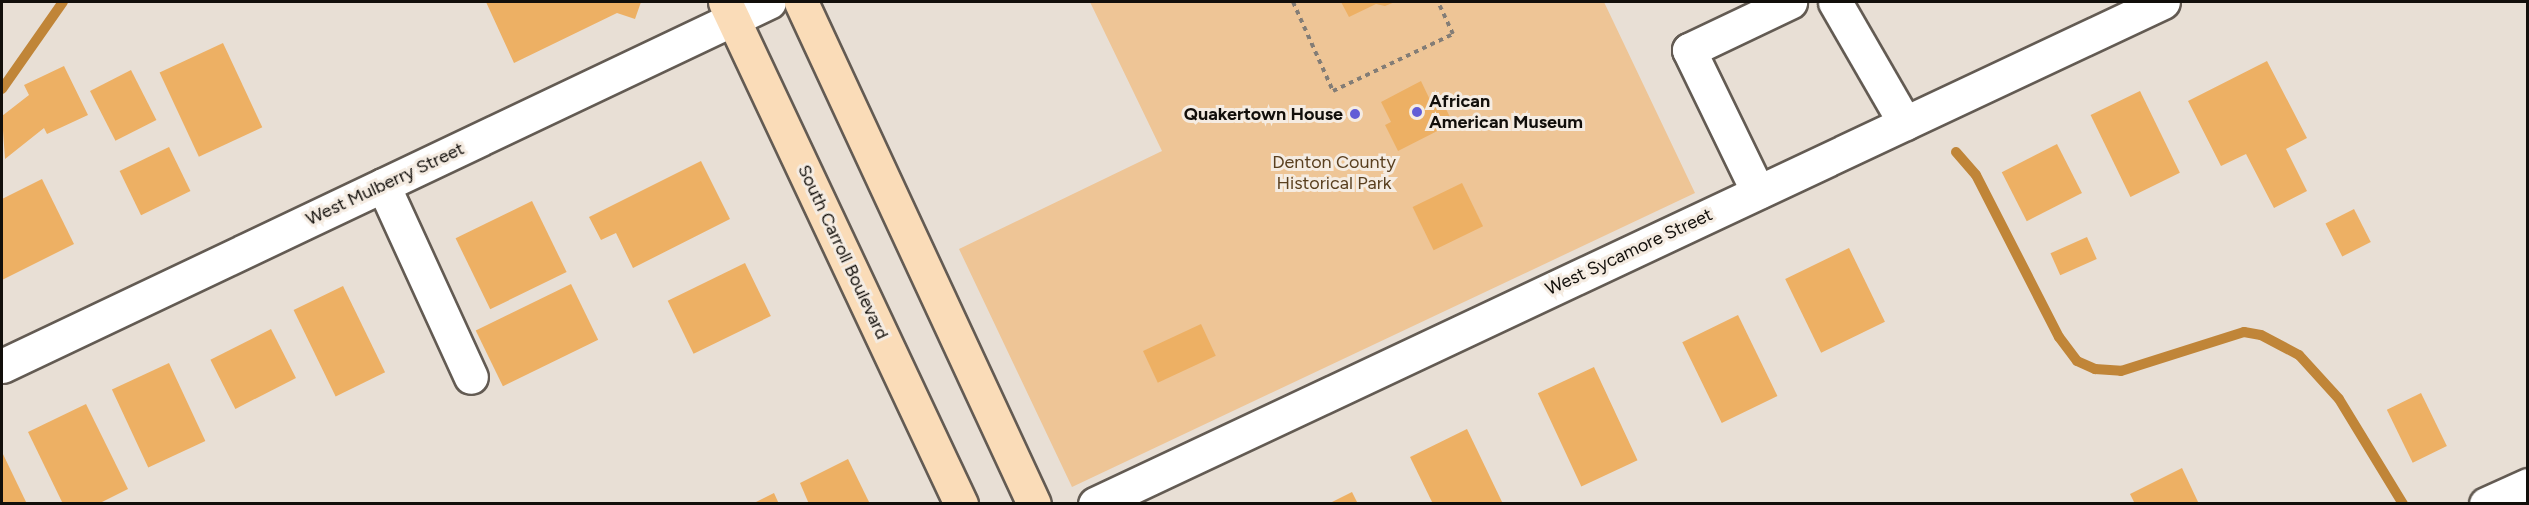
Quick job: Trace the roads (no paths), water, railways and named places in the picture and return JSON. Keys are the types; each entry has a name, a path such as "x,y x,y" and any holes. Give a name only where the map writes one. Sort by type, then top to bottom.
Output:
{"main road":[{"path":"801,2 1034,504"},
{"name":"South Carroll Boulevard","path":"729,10 962,504"}],"street":[{"name":"West Mulberry Street","path":"2,366 383,185 729,10 769,2"},
{"path":"1758,192 1689,50 1790,2"},
{"path":"1835,2 1905,123"},
{"name":"West Sycamore Street","path":"1095,504 2163,2"},
{"path":"383,185 471,378"},
{"path":"2487,504 2528,485"}],"waterway":[{"path":"2,89 63,2"},
{"path":"1956,152 1976,175 2059,337 2077,361 2095,369 2121,371 2244,332 2261,335 2299,355 2339,399 2403,504"}],"place":[{"name":"African American Museum","path":"1417,112"},
{"name":"Quakertown House","path":"1355,114"}],"park label":[{"name":"Denton County Historical Park","path":"1334,174"}]}
